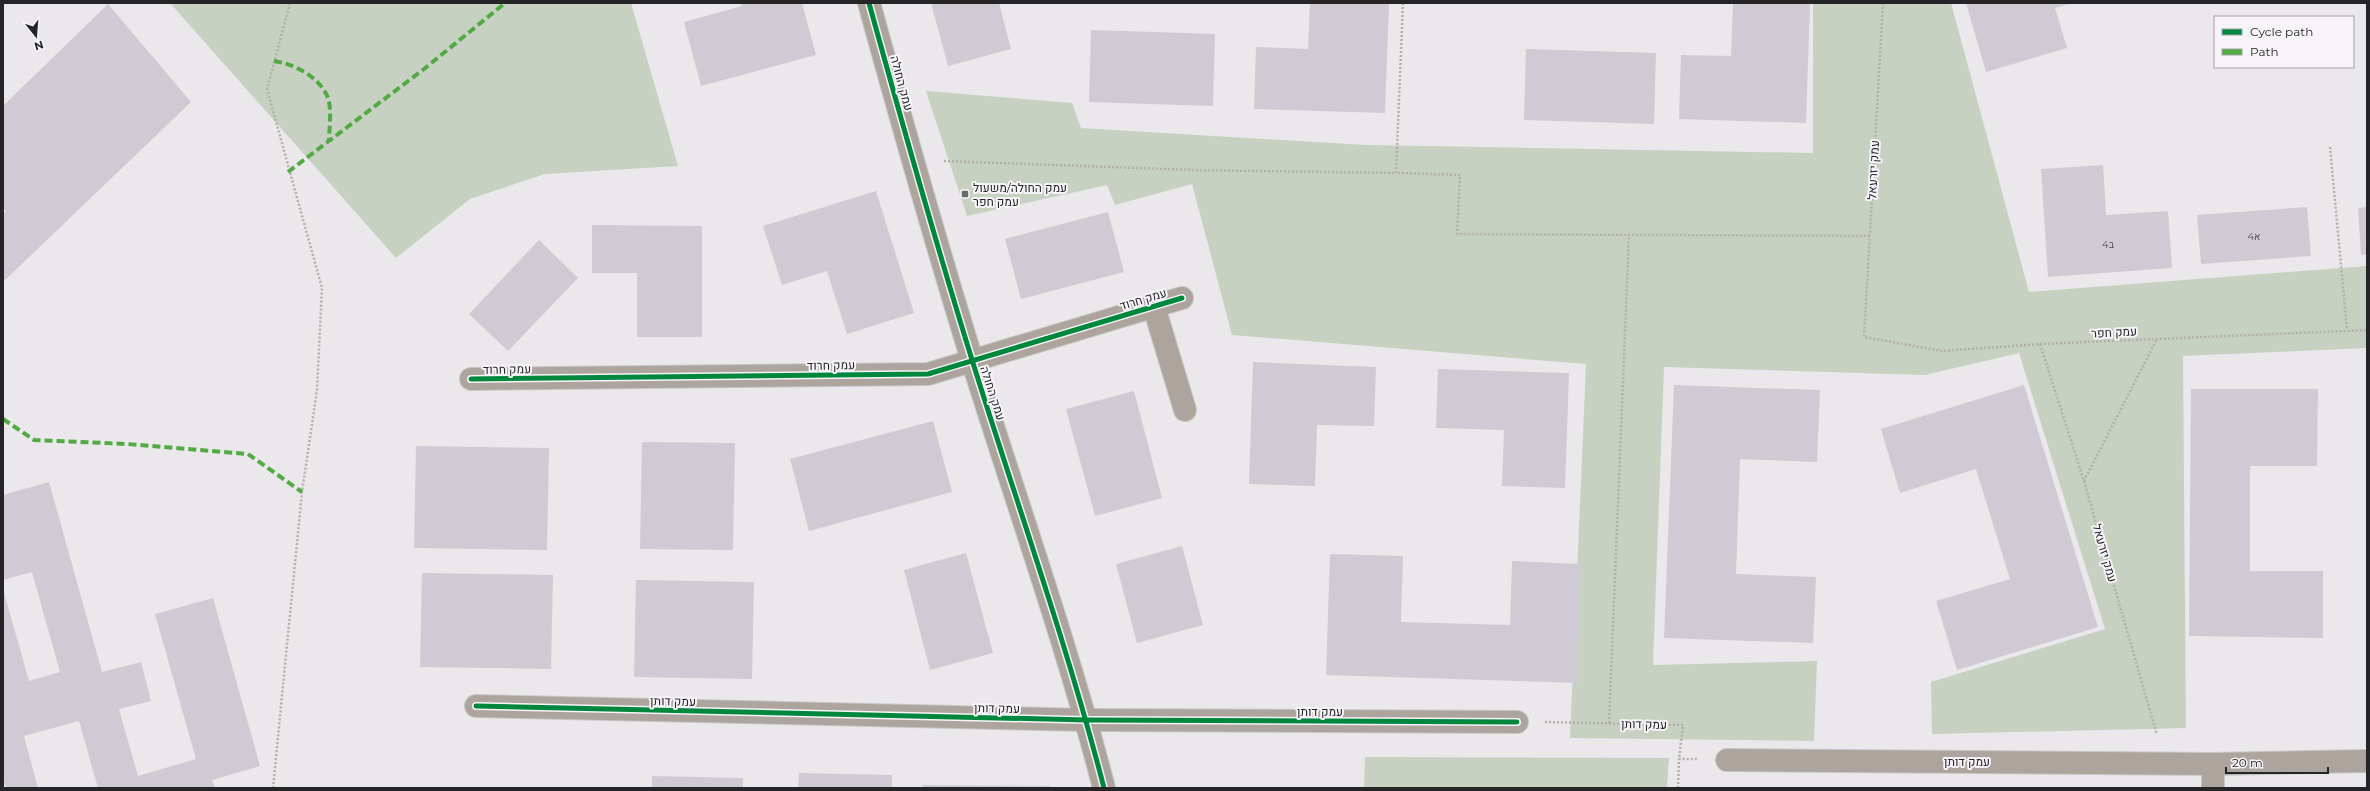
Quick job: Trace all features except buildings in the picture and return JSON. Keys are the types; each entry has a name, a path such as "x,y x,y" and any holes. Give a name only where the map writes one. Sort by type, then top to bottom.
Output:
{"street":[{"name":"עמק החולה","path":"869,3 912,160 972,361 1087,720 1104,788"},
{"name":"עמק חרוד","path":"470,379 928,374 1182,298"},
{"path":"1154,307 1185,410"},
{"name":"עמק דותן","path":"476,706 1087,720 1517,722"},
{"name":"עמק דותן","path":"1727,760 2165,762 2213,764 2367,761"},
{"path":"2213,764 2213,788"}],"path":[{"path":"273,788 302,492 317,390 322,288 266,88 290,3"},
{"path":"1396,173 1404,3"},
{"path":"2330,147 2347,330"},
{"path":"912,160 1193,170 1460,175 1457,234 1869,236"},
{"path":"1609,723 1629,235"},
{"path":"2084,481 2157,339"},
{"path":"1678,788 1679,759 1727,760"}],"green space":[{"path":"170,3 631,3 678,166 545,174 470,199 396,258"},
{"path":"1813,3 1951,3 2029,292 2367,266 2367,348 2183,356 2186,728 1932,734 1931,682 2105,629 2019,353 1925,375 1664,367 1653,665 1817,661 1814,741 1570,738 1586,364 1232,335 1192,184 1115,205 1107,185 967,216 926,91 1072,103 1081,128 1366,145 1813,153"},
{"path":"1365,757 1669,758 1667,788 1364,788"}],"marked path":[{"path":"288,172 424,69 505,3"},
{"path":"274,61 298,68 313,78 324,91 328,98 330,108 329,142"},
{"path":"3,419 34,440 127,444 248,454 302,492"}],"cycle path":[{"path":"869,3 946,273 973,363 1058,627 1090,734 1104,788"},
{"path":"471,379 928,374 1182,298"},
{"path":"476,706 1087,720 1517,722"}],"place":[{"name":"עמק החולה/משעול עמק חפר","path":"965,194"}]}
